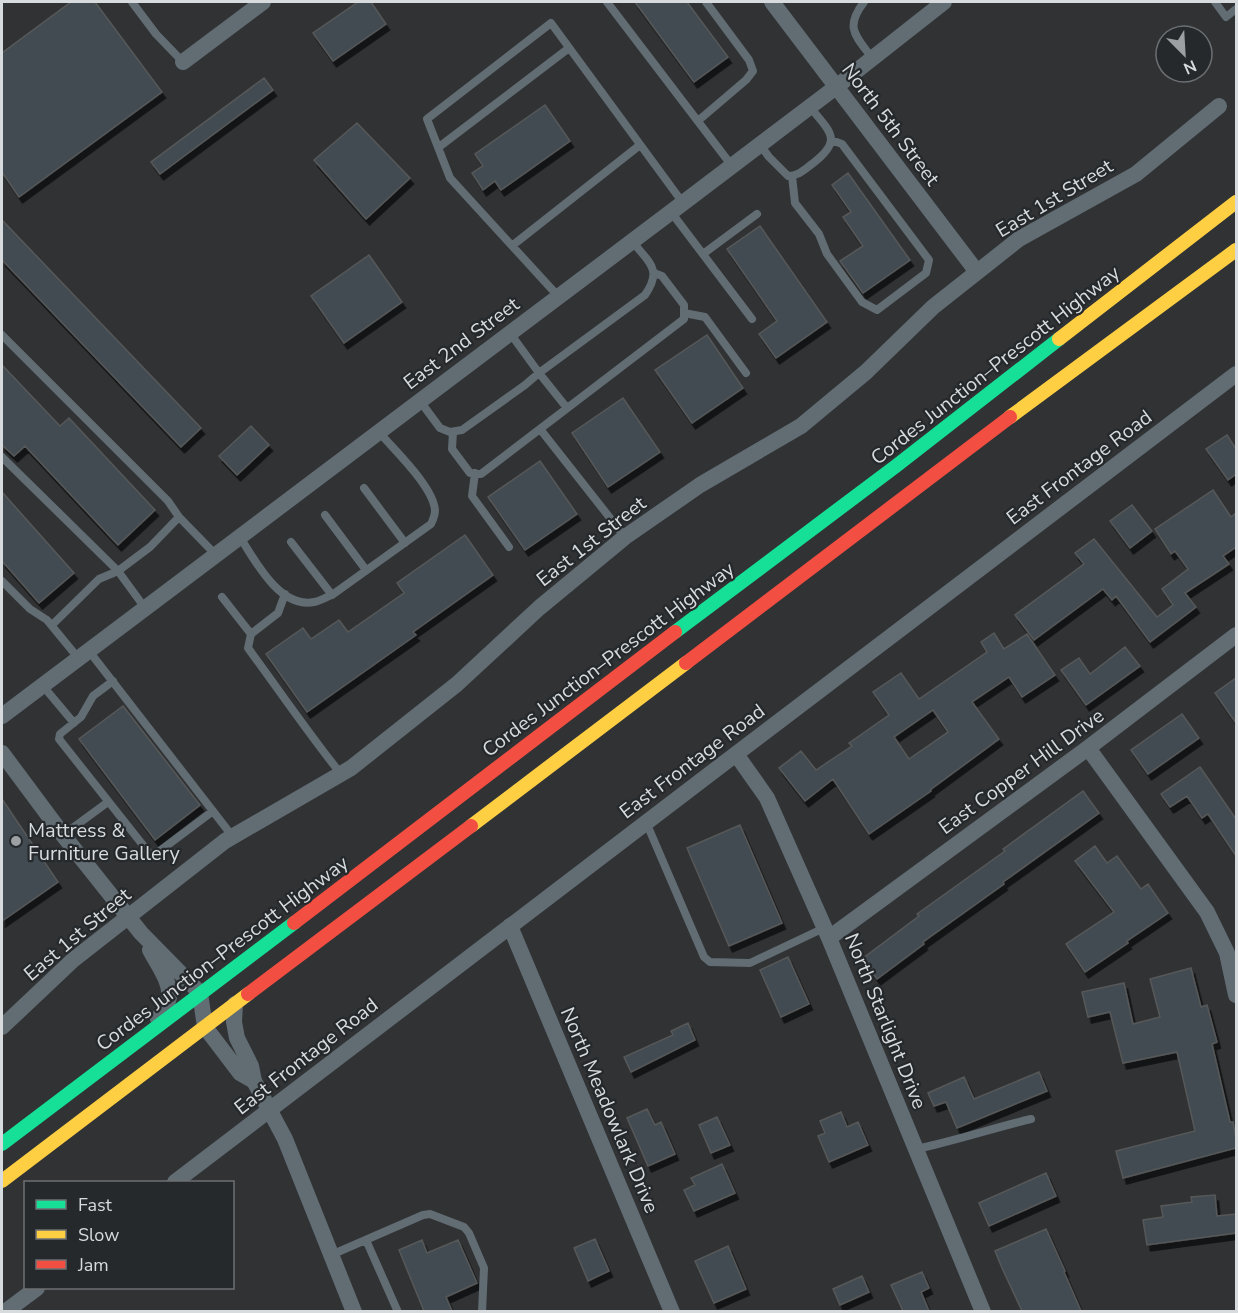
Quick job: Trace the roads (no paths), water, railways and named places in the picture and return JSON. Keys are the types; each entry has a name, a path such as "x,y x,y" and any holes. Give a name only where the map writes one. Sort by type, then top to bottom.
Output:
{"main road":[{"name":"Cordes Junction–Prescott Highway","path":"2,1143 896,466 1236,202"},
{"path":"2,1181 1016,413 1236,250"}],"street":[{"path":"183,62 263,2"},
{"name":"North 5th Street","path":"772,2 977,272"},
{"name":"East 2nd Street","path":"2,716 677,208 944,2"},
{"name":"East 1st Street","path":"2,1027 73,960 233,837 351,768 457,684 539,608 625,537 700,485 801,426 866,372 933,307 1019,239 1136,174 1219,106"},
{"name":"East Frontage Road","path":"176,1181 1236,374"},
{"name":"East Copper Hill Drive","path":"826,933 1088,748 1236,635"},
{"path":"1088,748 1207,912 1227,953 1236,995"},
{"path":"2,753 63,836 141,933 200,993 205,1027 240,1073 254,1081"},
{"name":"North Starlight Drive","path":"736,753 767,798 826,933 983,1311"},
{"name":"North Meadowlark Drive","path":"510,926 672,1311"},
{"path":"141,933 168,985 168,1002 152,1029"},
{"path":"235,1004 234,1023 237,1038 251,1066 254,1081 285,1139 354,1311"},
{"path":"5,1311 25,1305 36,1289"}],"lane":[{"path":"132,2 156,34 183,62"},
{"path":"607,2 732,166"},
{"path":"699,120 746,80 753,71 749,60 706,2"},
{"path":"864,2 853,19 852,26 854,34 873,58"},
{"path":"1215,2 1226,17 1236,9"},
{"path":"558,296 450,178 427,119 551,23 640,145 703,254 752,319"},
{"path":"439,147 569,48"},
{"path":"760,145 783,173 796,176 826,153 831,146 828,130 810,107"},
{"path":"792,176 795,203 819,234 827,254 862,302 877,310 926,273 929,260 842,144 831,140"},
{"path":"513,245 640,145"},
{"path":"703,254 757,214"},
{"path":"420,401 440,428 453,432 462,430 645,295 653,283 654,273 632,241"},
{"path":"453,432 452,449 470,473 481,474 684,319 684,306 662,276 654,273"},
{"path":"684,313 705,316 746,373"},
{"path":"510,333 567,408"},
{"path":"2,335 168,501 178,517 216,555"},
{"path":"540,429 625,537"},
{"path":"240,537 274,587 298,602 314,602 332,595 431,524 435,513 433,502 426,488 379,432"},
{"path":"2,457 118,571 145,608"},
{"path":"475,473 472,496 509,547"},
{"path":"364,488 405,543"},
{"path":"325,515 366,570"},
{"path":"52,625 99,579 118,571 150,547 178,517"},
{"path":"291,542 332,595"},
{"path":"2,581 30,609 47,620 112,681 233,837"},
{"path":"285,594 278,613 250,634 248,648 306,731 341,774"},
{"path":"222,597 250,634"},
{"path":"112,681 93,696 83,715 60,734 59,739 108,802 148,853 154,855 213,810"},
{"path":"43,686 74,723"},
{"path":"63,836 108,802"},
{"path":"646,822 707,960 710,962 750,963 826,933"},
{"path":"916,1149 947,1143 1031,1119"},
{"path":"331,1256 423,1215 430,1214 464,1227 469,1233 484,1268 482,1311"},
{"path":"366,1240 398,1311"}],"place":[{"name":"Mattress & Furniture Gallery","path":"16,841"}]}
